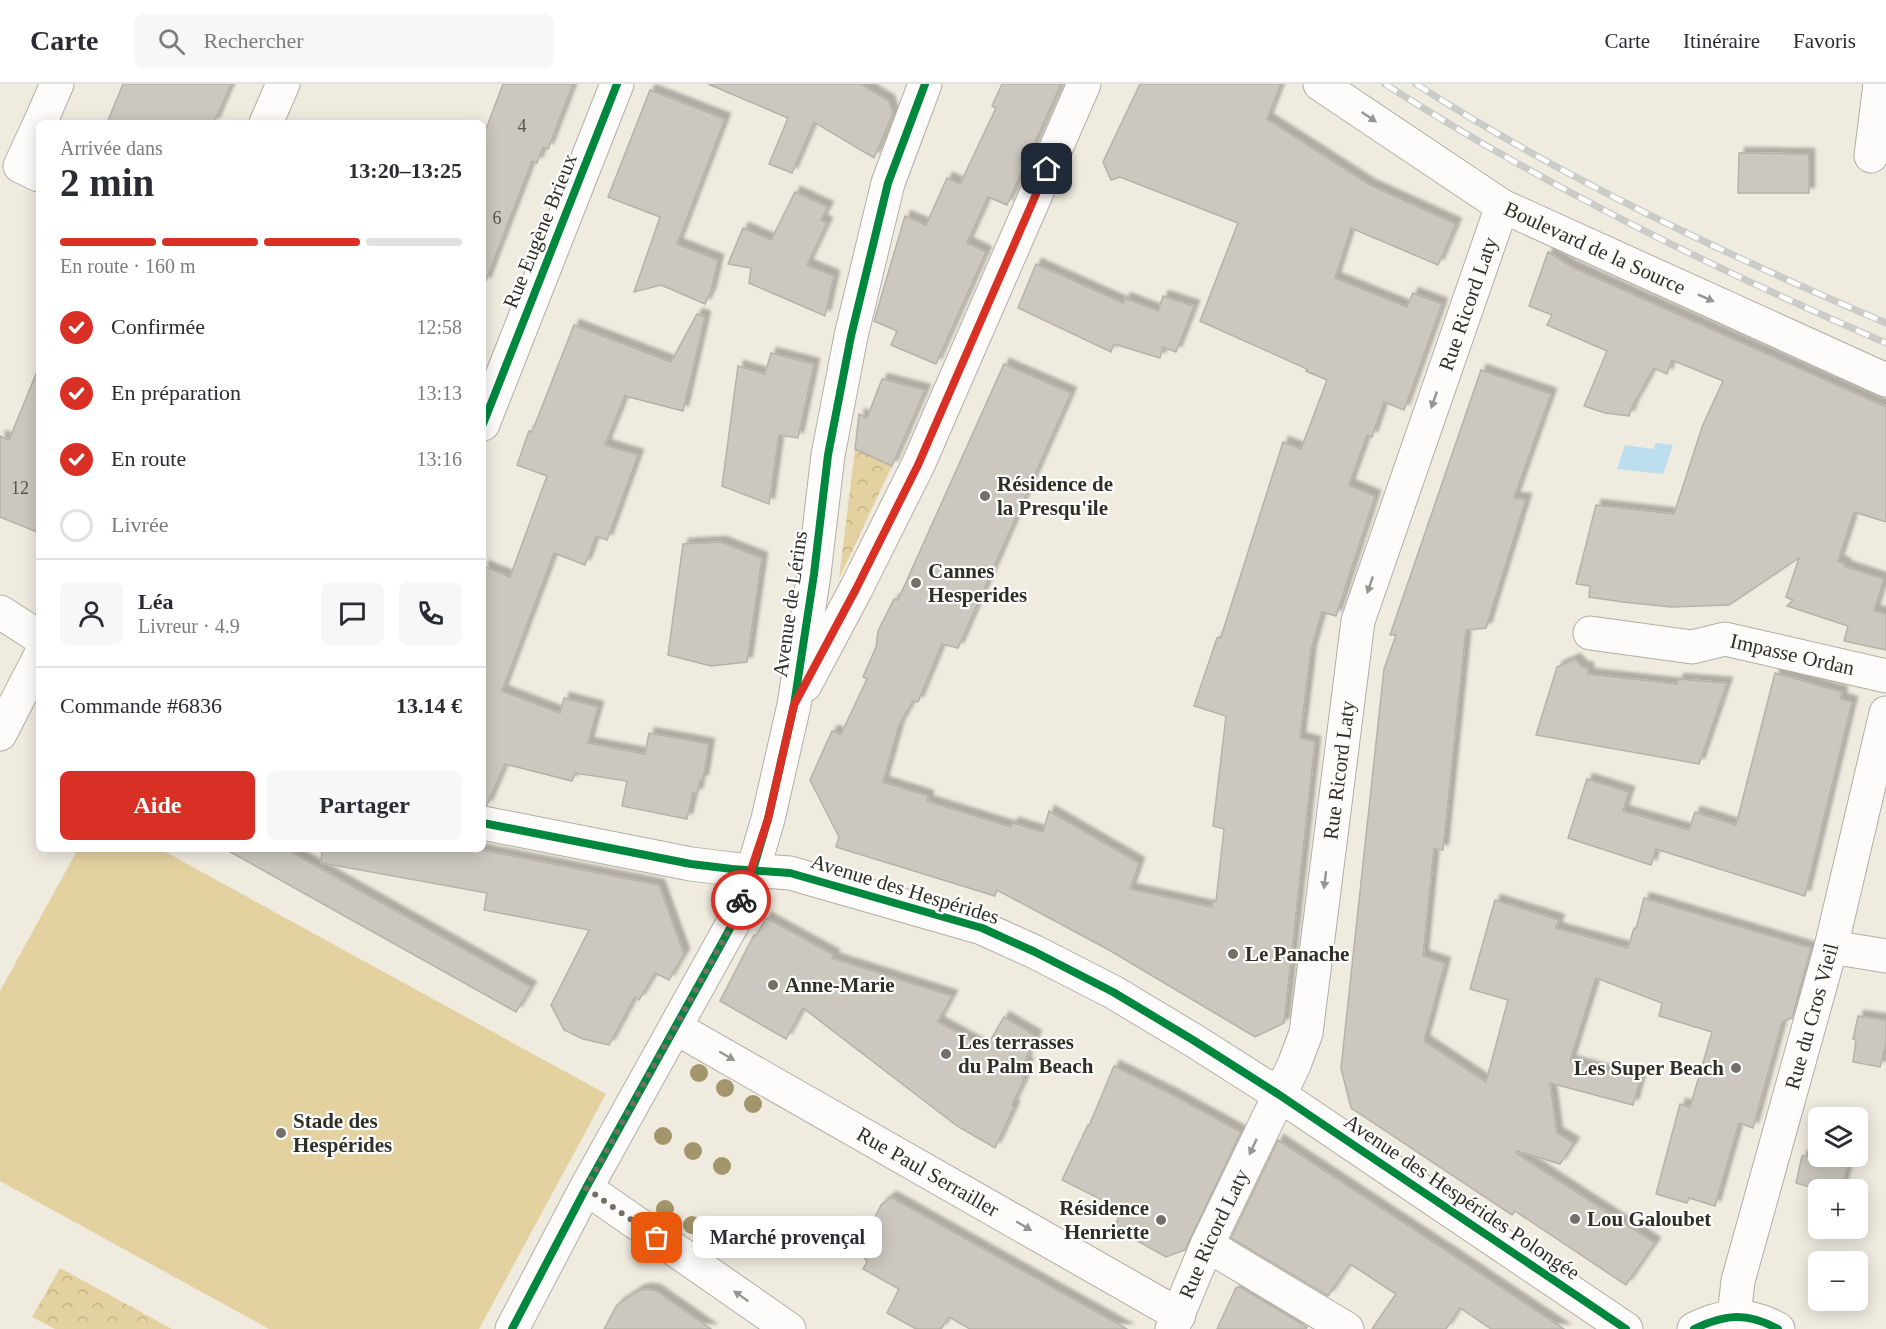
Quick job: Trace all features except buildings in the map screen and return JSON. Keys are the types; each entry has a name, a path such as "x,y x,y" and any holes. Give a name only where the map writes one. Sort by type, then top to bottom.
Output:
{"street":[{"path":"41,120 57,84"},
{"path":"267,120 283,84"},
{"name":"Rue Eugène Brieux","path":"486,416 617,84"},
{"path":"908,132 915,84"},
{"name":"Avenue de Lérins","path":"512,1329 586,1188 733,923 753,870 768,819 794,705 814,574 828,455 851,336 888,183 925,84"},
{"name":"Avenue de Lérins","path":"908,132 926,114 946,84"},
{"path":"794,705 856,589 918,465 1084,84"},
{"name":"Boulevard de la Source","path":"1320,84 1502,206 1886,380"},
{"path":"1871,156 1880,84"},
{"path":"36,131 20,166 36,174"},
{"name":"Rue Ricord Laty","path":"1175,1322 1208,1245 1278,1094 1294,1065 1306,1033 1358,621 1502,206"},
{"path":"0,612 36,635"},
{"name":"Impasse Ordan","path":"1590,633 1692,647 1725,639 1886,676"},
{"path":"0,734 36,664"},
{"name":"Rue du Cros Vieil","path":"1734,1316 1738,1281 1831,947 1886,713"},
{"name":"Avenue des Hespérides","path":"486,824 692,864 790,873 982,928 1035,952 1113,993 1278,1094"},
{"path":"1831,947 1886,956"},
{"name":"Rue Paul Serrailler","path":"676,1028 1175,1322"},
{"name":"Avenue des Hespérides Polongée","path":"1278,1094 1626,1329"},
{"path":"586,1188 789,1329"},
{"path":"1208,1245 1347,1329"},
{"path":"1694,1329 1734,1316 1750,1317 1778,1329"}],"green space":[{"path":"855,449 892,466 839,579"},
{"name":"Stade des Hespérides","path":"76,852 165,852 606,1094 479,1329 269,1329 0,1181 0,991"},
{"path":"60,1268 172,1329 55,1329 32,1317"}],"water":[{"path":"1656,443 1673,445 1663,474 1617,469 1625,445 1653,449"}],"railway":[{"path":"1385,84 1506,157 1630,224 1821,315 1886,343"},
{"path":"1416,84 1472,119 1587,183 1765,270 1886,323"}],"cycle path":[{"path":"486,416 617,84"},
{"path":"512,1329 586,1188 733,923 753,870 768,819 794,705 814,574 828,455 851,336 888,183 925,84"},
{"path":"486,824 691,864 790,873 982,928 1113,992 1193,1040 1278,1094 1626,1329"},
{"path":"1694,1329 1716,1320 1736,1317 1756,1320 1778,1329"}],"way so far":[{"path":"657,1238 586,1188 733,923 741,900"}],"place":[{"name":"Résidence de la Presqu'ile","path":"985,496"},
{"name":"Cannes Hesperides","path":"916,583"},
{"name":"Le Panache","path":"1233,954"},
{"name":"Anne-Marie","path":"773,985"},
{"name":"Les terrasses du Palm Beach","path":"946,1054"},
{"name":"Les Super Beach","path":"1736,1068"},
{"name":"Stade des Hespérides","path":"281,1133"},
{"name":"Lou Galoubet","path":"1575,1219"},
{"name":"Résidence Henriette","path":"1161,1220"},
{"name":"Marché provençal","path":"657,1238"}],"route":[{"path":"741,900 753,870 768,819 794,705 856,589 918,465 1047,169"}]}
